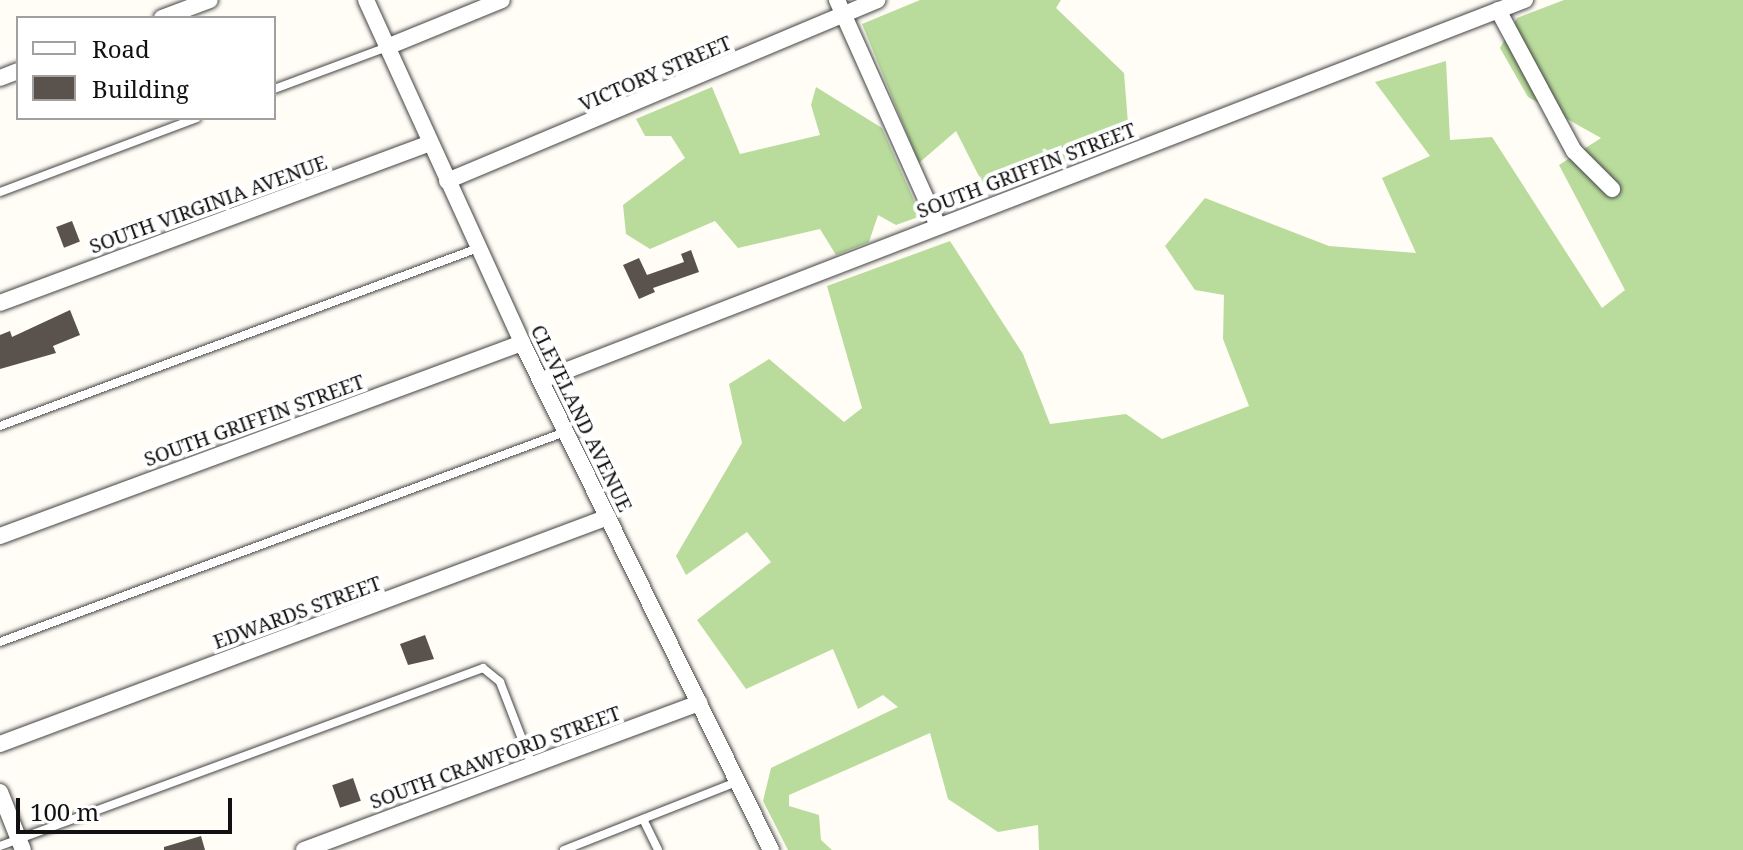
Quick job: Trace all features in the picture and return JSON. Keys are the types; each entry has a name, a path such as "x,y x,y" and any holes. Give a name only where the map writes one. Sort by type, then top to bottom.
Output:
{"street":[{"path":"167,16 210,0"},
{"name":"CLEVELAND AVENUE","path":"366,0 522,343 771,850"},
{"path":"387,47 501,0"},
{"path":"837,0 938,226"},
{"name":"VICTORY STREET","path":"447,181 877,0"},
{"name":"SOUTH GRIFFIN STREET","path":"542,380 1525,0"},
{"path":"1498,10 1574,151 1612,189"},
{"name":"SOUTH VIRGINIA AVENUE","path":"0,303 430,143"},
{"name":"SOUTH GRIFFIN STREET","path":"0,536 522,343"},
{"name":"EDWARDS STREET","path":"0,744 608,517"},
{"name":"SOUTH CRAWFORD STREET","path":"304,850 700,703"},
{"path":"0,792 20,844"}],"lane":[{"path":"276,88 387,47"},
{"path":"0,192 192,120"},
{"path":"0,426 478,248"},
{"path":"0,642 567,432"},
{"path":"0,846 20,844 483,668 500,682 532,765"},
{"path":"564,850 737,782"},
{"path":"643,819 658,850"}],"green space":[{"path":"920,0 1061,0 1056,8 1124,73 1129,136 987,192 956,131 919,163 862,24"},
{"path":"1564,0 1743,0 1743,850 1039,850 1038,825 998,832 948,799 930,733 789,795 789,806 819,815 821,840 832,850 788,850 763,801 771,768 898,707 883,695 858,709 833,649 746,689 697,620 771,562 747,532 686,575 676,556 742,443 729,384 769,359 844,422 862,408 827,286 950,241 1023,354 1050,424 1126,414 1162,439 1249,406 1223,339 1224,295 1195,290 1165,246 1205,198 1329,246 1416,253 1382,178 1430,156 1375,82 1446,61 1450,140 1492,137 1602,308 1625,290 1559,165 1601,138 1528,97 1500,48 1517,18"},
{"path":"712,87 740,154 820,135 811,105 816,87 882,128 921,216 896,225 878,215 869,242 836,255 820,229 738,248 715,221 650,249 626,234 623,205 685,158 671,136 645,136 636,119"}],"building":[{"path":"72,221 80,242 64,248 56,227"},
{"path":"691,250 699,272 653,288 655,292 639,299 623,265 639,258 647,275 684,262 681,254"},
{"path":"70,310 80,335 53,346 56,353 0,369 0,335 10,331 12,337"},
{"path":"425,635 434,659 408,665 400,644"},
{"path":"353,778 361,801 340,808 332,785"},
{"path":"201,836 205,850 164,850 164,847"}]}
